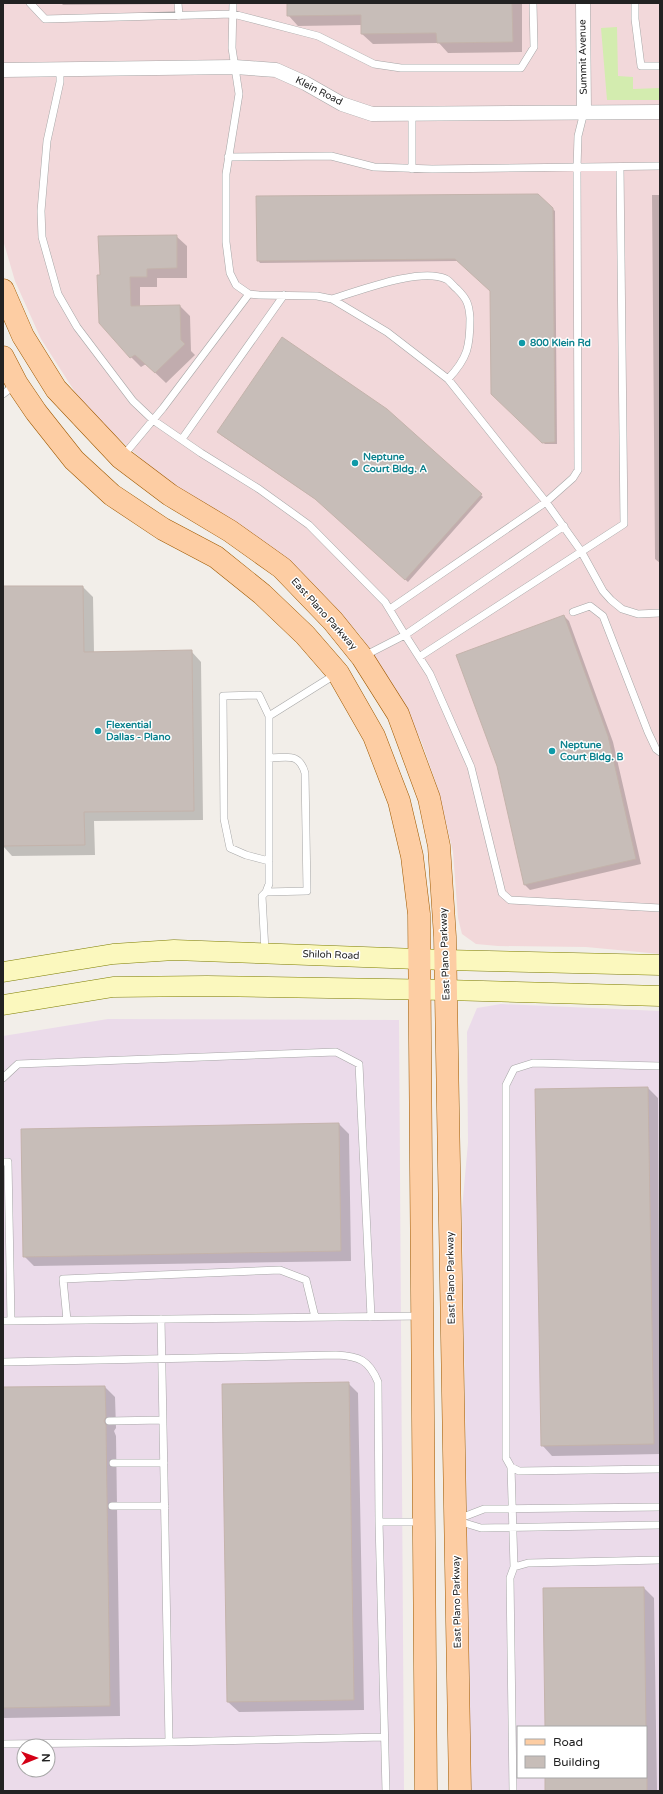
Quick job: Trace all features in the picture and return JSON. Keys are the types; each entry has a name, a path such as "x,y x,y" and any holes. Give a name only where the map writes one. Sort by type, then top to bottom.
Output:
{"main road":[{"name":"East Plano Parkway","path":"3,290 23,336 56,389 121,458 170,496 230,531 282,568 333,622 362,657 398,714 429,798 439,846 446,990 460,1791"},
{"path":"3,357 10,389 36,412 74,460 107,490 163,529 216,557 262,594 305,635 338,673 374,736 399,801 412,856 418,906 426,1791"},
{"path":"10,389 43,368"},
{"path":"338,673 362,657"},
{"name":"Shiloh Road","path":"3,972 113,954 174,950 445,960 660,965"},
{"path":"3,1005 113,988 207,986 419,989 660,996"},
{"path":"422,1316 452,1316"},
{"path":"424,1522 456,1520"}],"street":[{"name":"Summit Avenue","path":"583,3 584,112"},
{"name":"Klein Road","path":"3,70 236,67 276,70 305,83 342,104 372,114 660,112"}],"lane":[{"path":"30,3 45,19 233,14 318,36 374,64 401,68 521,68 534,47 533,3"},
{"path":"178,3 178,16"},
{"path":"233,3 232,48 239,94 226,174 226,234 230,273 236,285 249,294 317,296 332,299 387,332 448,379 564,526 581,551 603,590 611,600 622,609 638,614 660,613"},
{"path":"635,3 635,19 642,66 660,66"},
{"path":"60,69 60,82 47,140 41,211 42,237 48,263 58,294 77,327 133,401 153,420 259,489 309,525 385,602 430,674 471,767 502,893 510,900 660,908"},
{"path":"390,609 546,502 573,478 578,470 578,136 584,112"},
{"path":"412,114 412,169"},
{"path":"228,157 331,156 374,167 412,169 660,166"},
{"path":"419,657 624,524 620,167"},
{"path":"332,299 406,277 438,277 447,279 467,299 469,306 470,337 467,354 460,366 448,379"},
{"path":"121,458 153,420 249,294"},
{"path":"182,440 284,295"},
{"path":"362,657 405,635 564,526"},
{"path":"573,612 590,606 603,616 648,732 656,749 660,752"},
{"path":"269,716 338,673"},
{"path":"265,953 262,896 266,892 269,884 269,860 268,758 269,716 259,696 223,696 224,819 230,848 246,855 269,860"},
{"path":"266,892 307,891 305,773 302,763 295,758 268,758"},
{"path":"3,1078 18,1064 336,1052 359,1064 370,1316"},
{"path":"513,1791 510,1578 514,1567 511,1467 506,1458 506,1085 514,1069 533,1063 660,1066"},
{"path":"3,1162 8,1162 11,1321"},
{"path":"66,1320 63,1279 280,1270 306,1280 315,1317"},
{"path":"3,1321 422,1316"},
{"path":"161,1319 169,1742"},
{"path":"3,1362 161,1360 336,1355 351,1356 364,1360 373,1369 378,1382 379,1522 386,1791"},
{"path":"109,1421 163,1420"},
{"path":"113,1463 164,1463"},
{"path":"511,1467 519,1471 660,1469"},
{"path":"112,1506 165,1506"},
{"path":"456,1520 484,1509 660,1507"},
{"path":"456,1520 481,1528 660,1524"},
{"path":"379,1522 424,1522"},
{"path":"514,1567 528,1563 660,1560"},
{"path":"3,1744 384,1737"}],"shaded area":[{"path":"3,3 660,3 660,954 586,947 498,946 476,944 462,934 458,918 453,852 438,789 422,743 402,700 360,635 318,590 281,555 166,481 106,427 75,392 41,339 15,281 3,240"},
{"path":"501,1004 660,1011 660,1791 471,1791 462,1209 468,1143 467,1032 477,1008"},
{"path":"108,1019 399,1020 404,1791 3,1791 3,1036"}],"green space":[{"path":"617,27 618,76 633,77 633,89 660,88 660,100 607,100 601,28"}],"building":[{"path":"287,3 512,3 513,42 437,43 436,33 361,34 361,15 287,16"},
{"name":"800 Klein Rd","path":"538,194 553,208 555,442 542,443 491,394 490,291 455,259 257,261 256,196"},
{"path":"177,235 177,268 147,269 147,277 130,277 131,306 180,305 181,340 185,344 155,373 135,355 130,358 99,323 97,275 100,275 98,236"},
{"name":"Neptune Court Bldg. A","path":"282,337 387,409 482,494 405,580 315,499 217,432"},
{"name":"Flexential Dallas - Plano","path":"3,586 83,586 84,652 192,650 194,811 84,812 85,845 3,846"},
{"name":"Neptune Court Bldg. B","path":"564,615 608,736 636,859 524,885 497,766 456,655"},
{"path":"648,1087 654,1444 541,1446 535,1089"},
{"path":"339,1123 341,1251 23,1257 21,1129"},
{"path":"349,1382 354,1700 227,1702 222,1384"},
{"path":"105,1386 106,1417 104,1421 106,1425 110,1706 3,1708 3,1387"},
{"path":"644,1587 646,1726 545,1726 543,1588"},
{"path":"545,1778 647,1778 647,1791 545,1791"}],"place":[{"name":"800 Klein Rd","path":"522,343"},
{"name":"Neptune Court Bldg. A","path":"355,463"},
{"name":"Flexential Dallas - Plano","path":"98,731"},
{"name":"Neptune Court Bldg. B","path":"552,751"}]}
